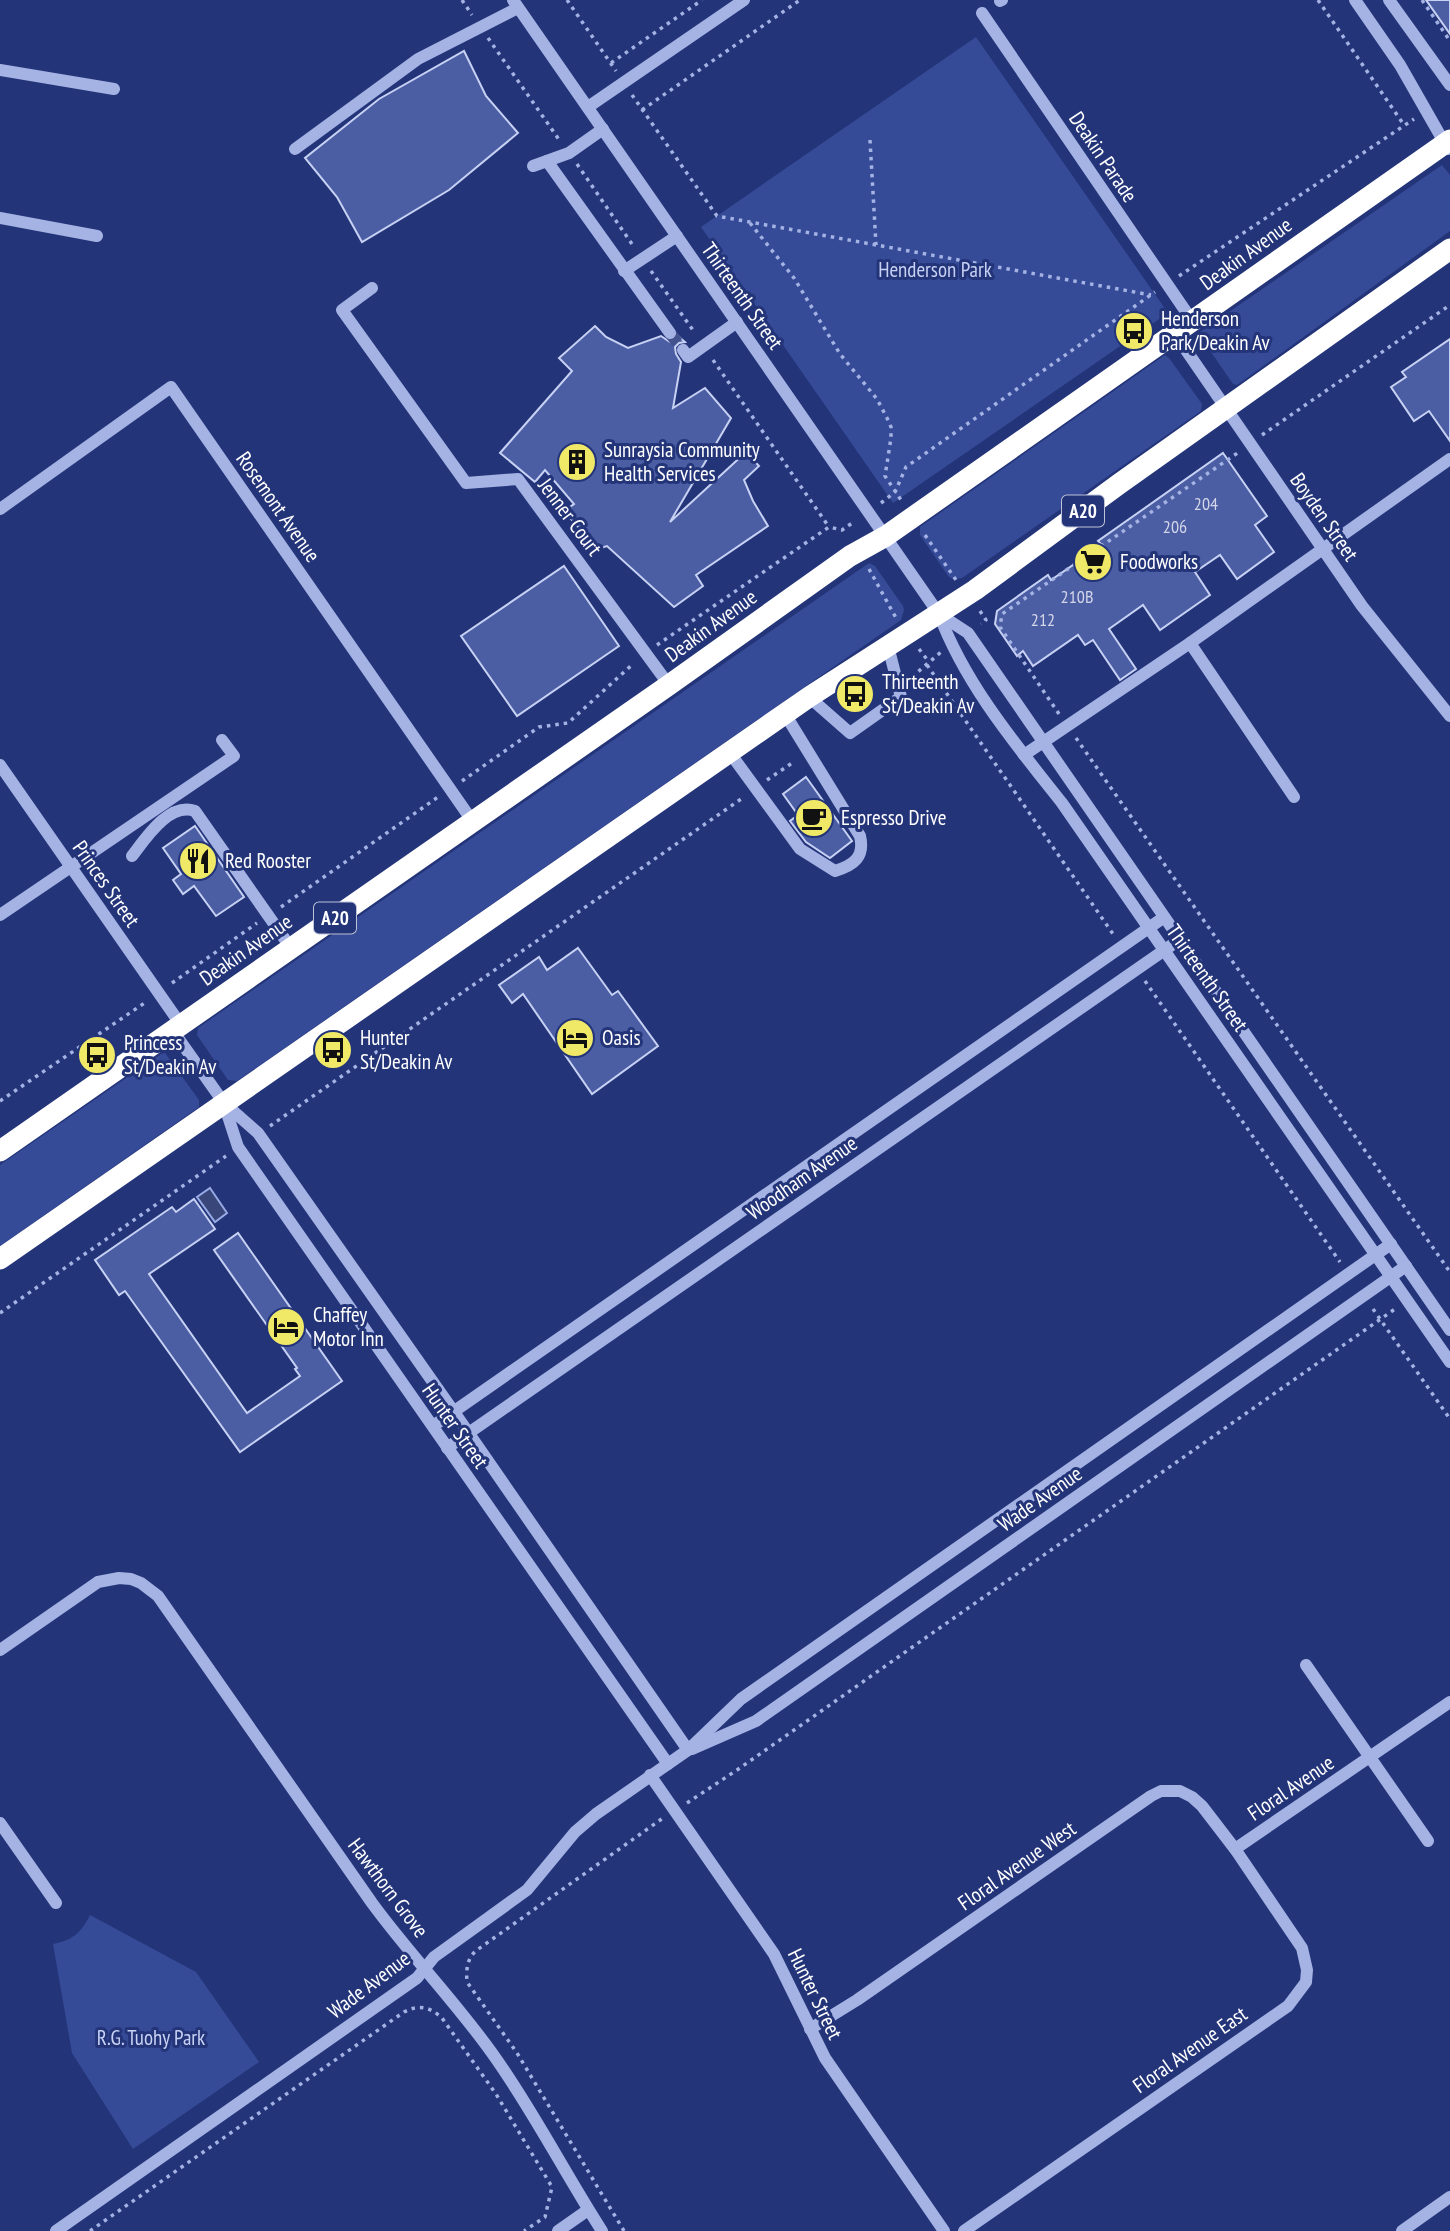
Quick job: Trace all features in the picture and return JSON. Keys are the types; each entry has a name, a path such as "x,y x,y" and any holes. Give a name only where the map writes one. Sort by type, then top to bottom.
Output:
{"highway":[{"name":"Deakin Avenue","path":"0,1150 670,685 857,551 886,536 1448,146"},
{"name":"A20","path":"0,1259 785,713 968,595 1450,249"}],"street":[{"path":"588,107 728,5 744,0"},
{"path":"1355,0 1400,65 1448,146"},
{"path":"1389,0 1450,85"},
{"path":"295,149 418,59 515,4"},
{"name":"Thirteenth Street","path":"515,4 939,614 950,644 1024,755 1062,803 1450,1362"},
{"name":"Deakin Parade","path":"982,13 1166,285 1184,328"},
{"path":"0,69 114,89"},
{"path":"533,166 569,153 603,130"},
{"path":"547,161 670,333"},
{"path":"0,218 97,236"},
{"path":"624,271 677,236"},
{"name":"Jenner Court","path":"372,288 342,310 467,483 518,480 670,685"},
{"path":"683,350 688,356 737,323"},
{"name":"Boyden Street","path":"1184,328 1227,407 1245,447 1386,637 1450,716"},
{"name":"Rosemont Avenue","path":"0,509 171,387 473,822"},
{"path":"1024,755 1066,724 1190,643 1450,459"},
{"name":"Thirteenth Street","path":"939,614 968,633 1450,1330"},
{"path":"1190,643 1294,797"},
{"path":"809,697 850,733 901,697 888,646"},
{"path":"730,753 800,849 835,871 848,867 858,858 863,847 860,836 785,713"},
{"path":"0,915 234,756 222,740"},
{"name":"Princes Street","path":"0,765 159,992 177,1028"},
{"path":"132,856 153,829 177,811 195,811 291,948"},
{"name":"Woodham Avenue","path":"433,1426 1163,918"},
{"name":"Woodham Avenue","path":"447,1448 1179,940"},
{"name":"Hunter Street","path":"177,1028 224,1103 238,1147 668,1764"},
{"name":"Hunter Street","path":"224,1103 258,1133 688,1750"},
{"name":"Wade Avenue","path":"56,2231 417,1978 434,1957 527,1890 575,1832 596,1814 688,1750 741,1699 1391,1244"},
{"name":"Wade Avenue","path":"688,1750 756,1721 1406,1266"},
{"name":"Hawthorn Grove","path":"0,1650 98,1582 131,1579 158,1596 372,1903 453,2000 494,2056 601,2231"},
{"path":"1306,1665 1428,1841"},
{"name":"Floral Avenue","path":"1235,1849 1450,1702"},
{"name":"Hunter Street","path":"650,1775 774,1954 825,2058 944,2231"},
{"name":"Floral Avenue West","path":"810,2029 857,2000 1161,1791 1181,1791 1192,1797 1235,1849"},
{"path":"0,1823 55,1903"},
{"name":"Floral Avenue East","path":"964,2231 1287,2006 1297,1995 1306,1982 1307,1970 1302,1948 1235,1849"},
{"path":"1402,2231 1450,2197"},
{"path":"558,2231 588,2210"}],"path":[{"path":"567,0 717,216 1151,295"},
{"path":"611,63 702,0"},
{"path":"642,110 800,0"},
{"path":"1318,0 1405,125"},
{"path":"1422,0 1450,41"},
{"path":"0,1101 539,727 568,723 646,652 830,527 842,530 869,512 895,492 906,467 1151,295 1425,111"},
{"path":"870,140 876,245"},
{"path":"750,223 794,278 840,354 877,399 891,426 885,476 922,525 926,539 986,620"},
{"path":"1450,305 1002,614 1000,627 1450,1272"},
{"path":"857,551 907,634 1122,947"},
{"path":"900,688 950,644"},
{"path":"258,1133 809,751"},
{"path":"1136,969 1348,1273"},
{"path":"0,1313 238,1147"},
{"path":"1364,1295 1450,1419"},
{"path":"624,2231 517,2053 467,1982 466,1973 472,1954 674,1810 737,1770 1407,1301"},
{"path":"90,2231 404,2012 420,2007 436,2012 442,2018 496,2094 552,2188 545,2217 524,2231"}],"green space":[{"name":"Henderson Park","path":"976,37 1168,313 893,503 701,227"},
{"path":"1442,165 1450,175 1450,231 1237,385 1233,384 1200,336 1200,332"},
{"path":"1165,355 1202,404 1201,411 962,578 949,577 920,535 920,527"},
{"path":"869,563 875,566 903,606 901,620 237,1081 228,1080 197,1035 198,1028"},
{"path":"165,1053 199,1100 199,1107 0,1246 0,1165"},
{"name":"R.G. Tuohy Park","path":"90,1915 196,1972 259,2062 133,2149 72,2053 53,1944 76,1935"}],"shaded area":[{"path":"210,1188 227,1213 215,1222 197,1197"}],"building":[{"path":"1426,0 1450,0 1450,34"},
{"path":"464,51 486,96 518,133 449,190 362,242 337,197 305,158 379,99"},
{"name":"Sunraysia Community Health Services","path":"595,326 606,337 628,348 661,336 670,342 678,336 685,342 675,347 681,362 673,408 705,388 731,418 670,522 746,452 759,466 744,480 768,526 696,575 703,586 674,607 607,546 597,549 564,511 574,504 545,470 535,482 500,453 572,371 559,358"},
{"path":"1450,339 1450,441 1429,411 1414,421 1391,387 1406,377 1402,372"},
{"path":"1223,453 1267,516 1255,525 1274,552 1237,579 1220,555 1195,572 1210,595 1160,630 1143,605 1109,629 1136,669 1120,680 1093,640 1085,645 1078,635 1033,666 1023,651 1017,656 995,624 997,611 1048,575 1051,580 1102,545 1098,541"},
{"path":"564,566 619,646 517,716 461,636"},
{"name":"Espresso Drive","path":"806,777 852,841 830,858 806,842 790,821 798,815 783,794"},
{"name":"Red Rooster","path":"195,826 244,897 216,916 194,886 183,894 173,880 181,874 163,848"},
{"path":"578,948 612,995 618,991 658,1046 592,1094 523,994 512,1003 499,985 539,957 547,970"},
{"name":"Chaffey Motor Inn","path":"194,1199 215,1229 149,1274 247,1413 300,1376 214,1250 238,1233 342,1381 240,1452 125,1291 119,1295 95,1260 172,1207 176,1212"}],"tunnel":[{"path":"670,333 683,350"}],"place":[{"name":"Henderson Park/Deakin Av","path":"1134,331"},
{"name":"Sunraysia Community Health Services","path":"577,462"},
{"name":"Foodworks","path":"1093,562"},
{"name":"Thirteenth St/Deakin Av","path":"855,694"},
{"name":"Espresso Drive","path":"814,818"},
{"name":"Red Rooster","path":"198,861"},
{"name":"Oasis","path":"575,1038"},
{"name":"Hunter St/Deakin Av","path":"333,1050"},
{"name":"Princess St/Deakin Av","path":"97,1055"},
{"name":"Chaffey Motor Inn","path":"286,1327"}]}
